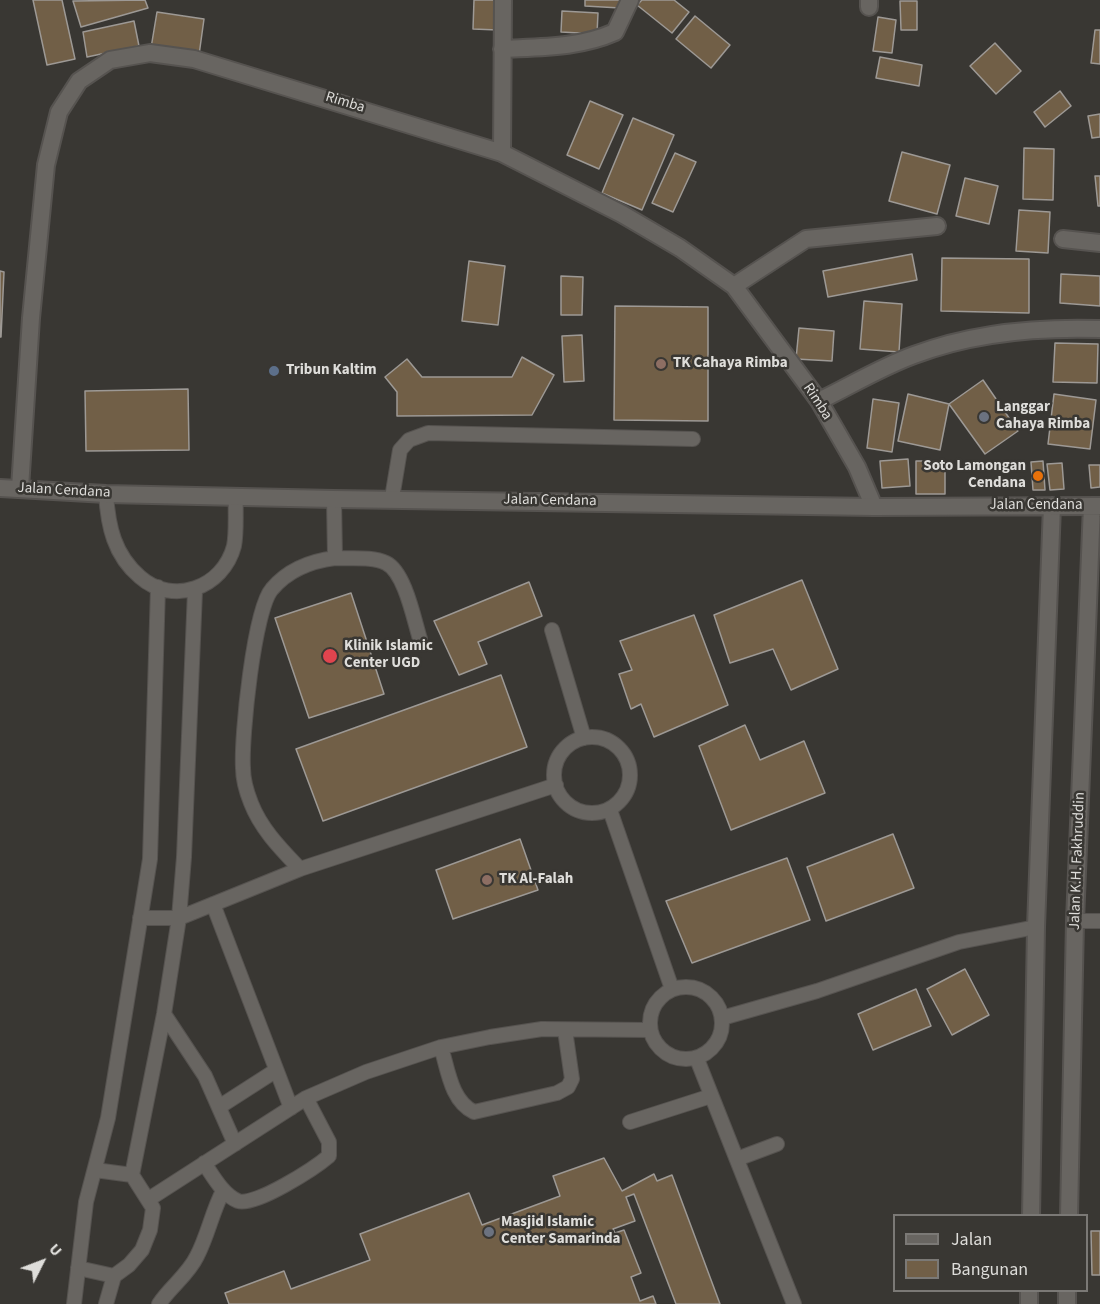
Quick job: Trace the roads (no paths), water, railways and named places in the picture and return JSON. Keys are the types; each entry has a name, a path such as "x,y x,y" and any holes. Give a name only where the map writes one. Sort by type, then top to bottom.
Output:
{"street":[{"path":"502,153 503,0"},
{"path":"502,49 563,46 597,40 615,32 630,0"},
{"name":"Rimba","path":"20,488 31,318 46,165 58,112 79,81 110,60 150,53 194,59 502,153 632,220 680,248 734,286 819,401 857,467 874,507"},
{"path":"734,286 806,239 937,226"},
{"path":"1064,239 1100,243"},
{"path":"819,401 913,355 980,335 1054,327 1100,329"},
{"name":"Jalan Cendana","path":"0,488 106,494 334,500 392,498 874,507 1096,506"},
{"path":"1030,1214 1036,927 1052,506"},
{"name":"Jalan K.H. Fakhruddin","path":"1069,1214 1075,921 1096,506"}],"lane":[{"path":"392,498 400,450 409,440 428,433 693,439"},
{"path":"106,494 108,527 115,542 141,578 158,587 182,592 195,591 213,581 224,568 234,546 236,496"},
{"path":"334,500 335,558"},
{"path":"300,869 271,838 251,804 243,770 243,743 259,623 270,591 289,573 316,560 371,559 388,564 399,574 420,639"},
{"path":"74,1304 86,1202 108,1118 150,859 158,587"},
{"path":"106,1304 114,1276 129,1265 142,1250 150,1230 153,1208 132,1175 164,1014 179,918 184,857 195,591"},
{"path":"552,630 584,738"},
{"path":"584,738 600,738 614,745 625,756 630,771 626,793 610,810 593,814 577,810 564,800 556,785 555,770 560,756 570,744 584,738"},
{"path":"140,918 179,918 300,869 556,785"},
{"path":"610,810 672,989"},
{"path":"213,904 291,1108"},
{"path":"1075,921 1100,921"},
{"path":"722,1018 817,991 959,942 1036,927"},
{"path":"685,987 704,992 718,1006 722,1018 722,1031 717,1043 708,1053 697,1059 672,1058 661,1051 649,1029 650,1013 658,998 672,989 685,987"},
{"path":"164,1014 200,1066 235,1144"},
{"path":"149,1199 306,1098 366,1072 441,1047 542,1029 649,1029"},
{"path":"441,1047 458,1100 464,1107 474,1112 558,1093 568,1087 572,1079 565,1030"},
{"path":"697,1059 794,1304"},
{"path":"219,1107 275,1071"},
{"path":"630,1122 711,1096"},
{"path":"204,1163 224,1191 238,1201 251,1203 318,1166 329,1156 329,1142 306,1098"},
{"path":"737,1159 777,1144"},
{"path":"95,1170 132,1175"},
{"path":"159,1304 188,1272 198,1256 212,1214 224,1191"},
{"path":"78,1268 114,1276"}],"place":[{"name":"TK Cahaya Rimba","path":"661,364"},
{"name":"Tribun Kaltim","path":"274,371"},
{"name":"Langgar Cahaya Rimba","path":"984,417"},
{"name":"Soto Lamongan Cendana","path":"1038,476"},
{"name":"Klinik Islamic Center UGD","path":"330,656"},
{"name":"TK Al-Falah","path":"487,880"},
{"name":"Masjid Islamic Center Samarinda","path":"489,1232"}]}
